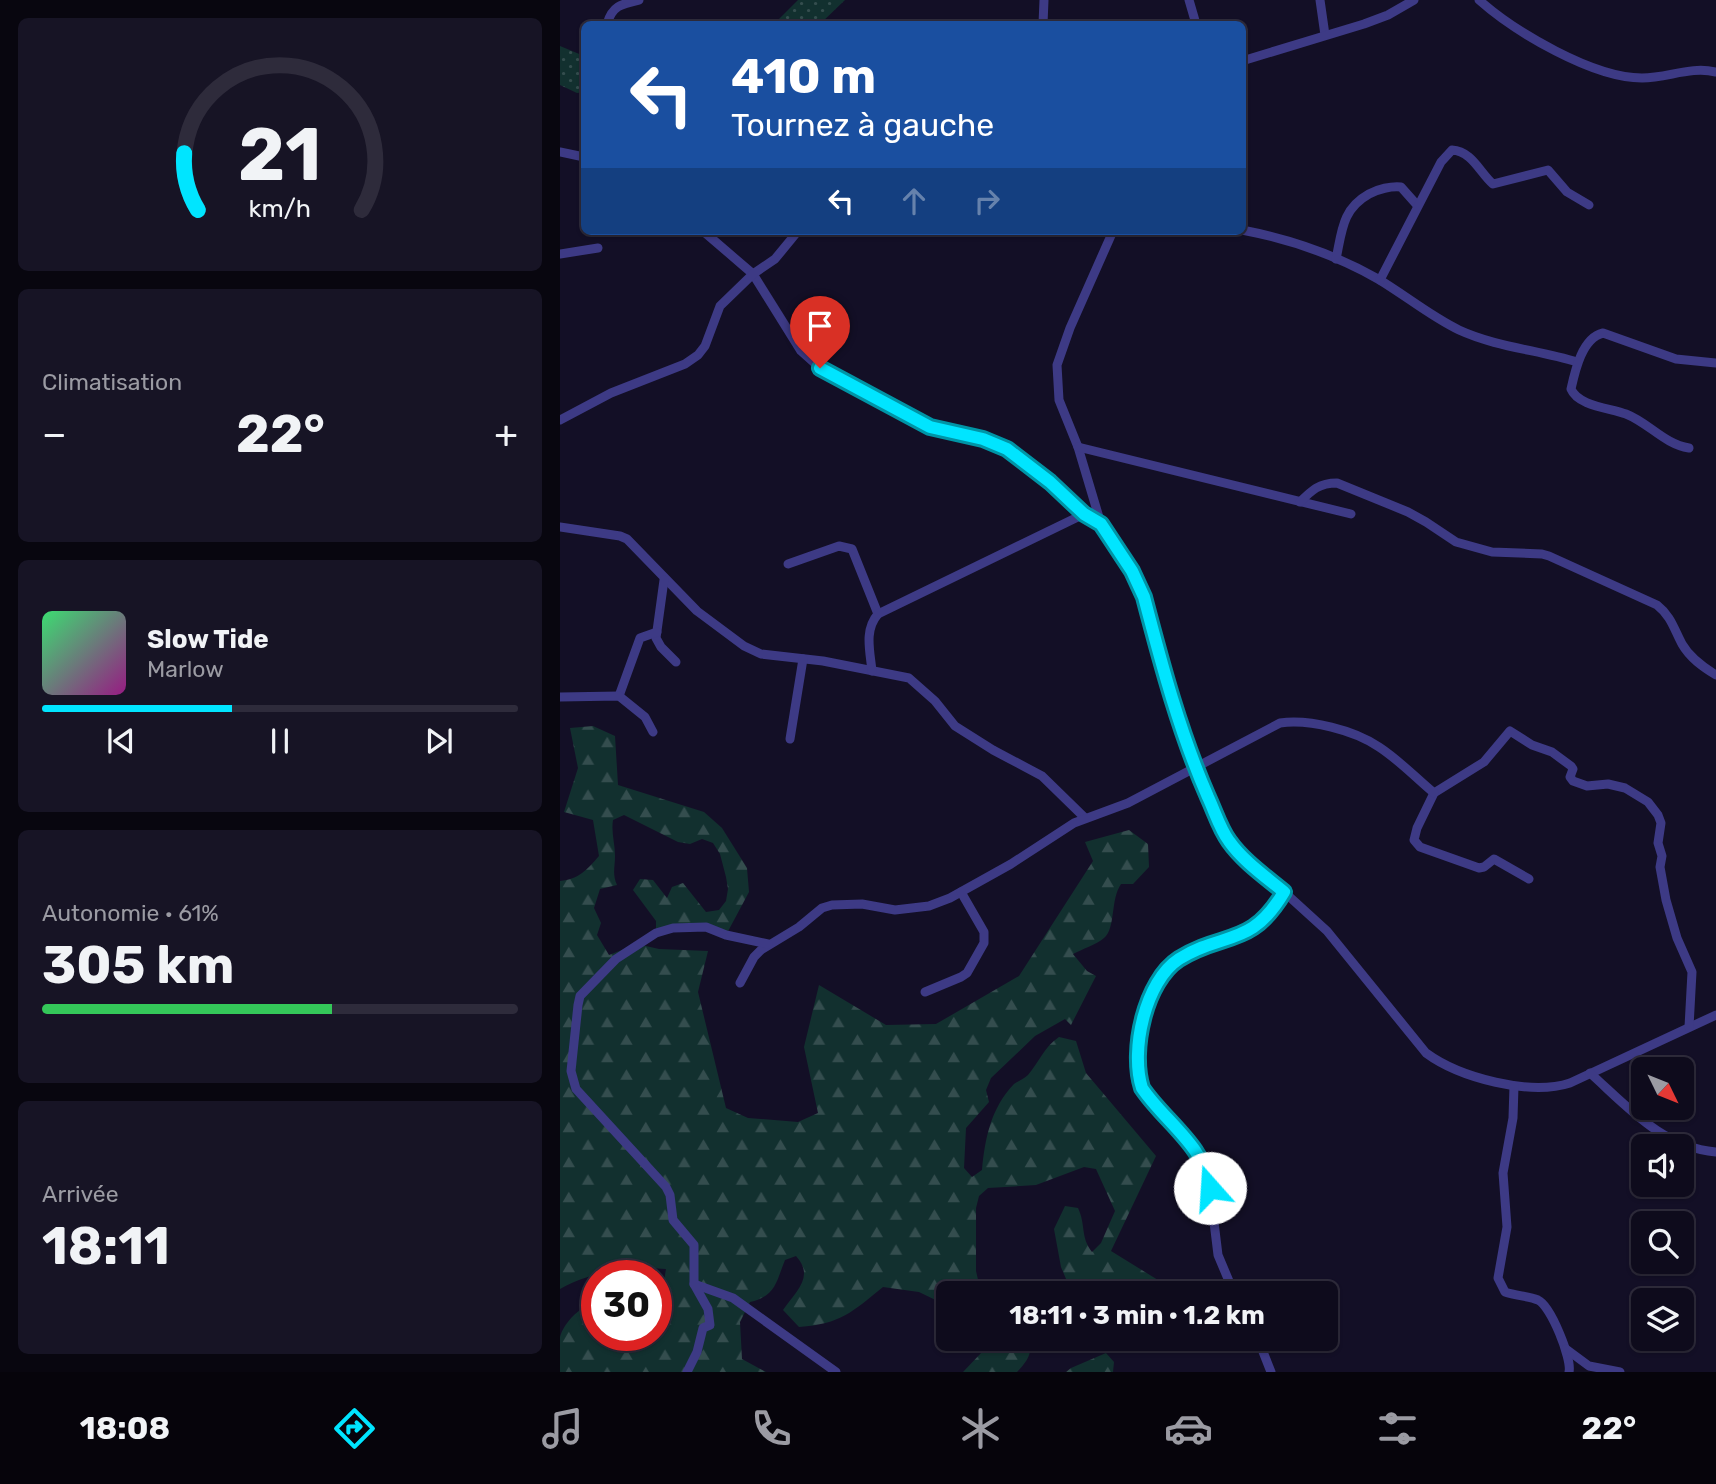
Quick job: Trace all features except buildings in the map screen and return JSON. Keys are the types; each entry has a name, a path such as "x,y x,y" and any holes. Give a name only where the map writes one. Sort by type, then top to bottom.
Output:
{"street":[{"path":"608,21 611,11 618,5 639,0"},
{"path":"1043,21 1044,0"},
{"path":"1189,0 1195,21"},
{"path":"1321,0 1325,35"},
{"path":"1246,60 1388,15 1414,0"},
{"path":"1479,0 1542,45 1612,73 1642,78 1692,69 1716,72"},
{"path":"1380,280 1417,205 1441,162 1452,150 1459,150 1466,155 1493,184 1548,170 1573,197 1589,205"},
{"path":"560,152 581,156"},
{"path":"1336,259 1345,218 1357,201 1374,191 1401,187 1417,205"},
{"path":"1246,231 1285,240 1336,259 1380,280 1424,310 1460,330 1487,341 1577,362"},
{"path":"708,235 753,274 801,351 820,368 930,427 983,439 1007,449 1050,482 1084,514 1101,524"},
{"path":"560,420 611,393 685,364 698,355 705,346 720,306 753,274 775,259 795,235"},
{"path":"1111,235 1070,328 1057,365 1059,400 1079,447 1101,524 1132,571 1144,597 1171,699 1195,768 1228,841 1327,931 1426,1053 1449,1066 1514,1086 1537,1089 1555,1087 1716,1015"},
{"path":"560,254 598,248"},
{"path":"1689,448 1674,445 1640,421 1625,414 1577,398 1571,389 1577,362 1595,337 1604,333 1676,359 1716,363"},
{"path":"1079,447 1351,514"},
{"path":"1300,502 1317,486 1324,483 1337,484 1408,512 1456,542 1492,552 1549,556 1667,612 1682,645 1692,658 1716,675"},
{"path":"872,671 868,633 871,621 878,614 1084,514"},
{"path":"560,527 627,539 697,611 752,651 904,677 915,682 955,726 1042,776 1085,818"},
{"path":"788,564 839,546 852,549 878,614"},
{"path":"664,580 657,632 658,644 676,662"},
{"path":"619,696 639,638 657,632"},
{"path":"790,739 803,659"},
{"path":"560,697 619,696 640,712 653,732"},
{"path":"740,983 754,957 768,944 799,927 826,906 862,904 895,911 929,906 961,892 1085,818 1128,803 1272,726 1308,722 1356,735 1374,744 1433,793"},
{"path":"1529,879 1494,859 1484,867 1473,867 1416,844 1414,840 1433,793 1483,762 1507,732 1552,752 1571,766 1573,769 1570,777 1573,781 1587,786 1608,784 1625,788 1648,802 1658,815 1661,824 1658,843 1662,856 1660,867 1666,900 1677,938 1692,972 1689,1027"},
{"path":"925,992 967,973 984,943 984,932 961,892"},
{"path":"1229,1281 1218,1255 1208,1174 1198,1155 1142,1088 1137,1045 1141,1022 1152,994 1175,961 1255,928 1273,911 1284,892"},
{"path":"687,1372 697,1352 703,1328 710,1325 708,1309 694,1284 694,1245 673,1220 670,1195 666,1187 576,1089 571,1071 578,1005 580,996 616,959 656,933 673,928 706,927 726,936 768,944"},
{"path":"1590,1073 1668,1139 1684,1146 1716,1152"},
{"path":"1514,1086 1513,1118 1503,1173 1507,1227 1498,1278 1505,1292 1535,1299 1545,1305 1566,1349 1571,1366 1569,1372"},
{"path":"694,1284 733,1298 836,1372"},
{"path":"1566,1349 1589,1366 1620,1372"},
{"path":"1263,1351 1271,1372"}],"green space":[{"path":"798,0 845,0 823,21 775,21"},
{"path":"560,46 581,55 581,92 560,85"},
{"path":"593,726 615,736 618,785 704,812 722,828 747,868 749,892 726,935 706,927 656,933 656,921 633,890 640,879 653,880 667,898 672,887 683,883 706,912 719,910 726,901 728,889 720,854 713,843 702,839 690,844 678,842 624,815 613,820 614,874 617,885 600,889 594,908 601,923 597,935 609,955 637,944 659,949 708,951 698,992 726,1108 748,1118 798,1122 818,1113 804,1047 819,985 886,1025 936,1024 1019,976 1093,861 1085,842 1129,830 1148,844 1149,867 1133,884 1121,884 1115,898 1108,933 1097,943 1073,954 1087,971 1096,976 1071,1025 1065,1019 1035,1036 991,1078 986,1090 989,1102 966,1128 964,1168 972,1177 982,1170 990,1124 1006,1093 1028,1075 1059,1037 1076,1041 1086,1073 1156,1156 1111,1251 1160,1281 1067,1281 1061,1267 1054,1229 1065,1206 1078,1208 1086,1241 1092,1252 1101,1243 1115,1211 1096,1169 1084,1167 1036,1185 988,1188 979,1196 976,1208 978,1281 936,1281 936,1300 919,1292 883,1287 836,1320 799,1327 783,1310 802,1284 804,1271 796,1256 785,1260 774,1287 765,1296 750,1302 740,1322 742,1359 766,1372 560,1372 562,1331 581,1310 581,1351 672,1351 672,1260 581,1260 581,1279 560,1289 560,881 582,873 599,856 593,820 564,812 578,768 570,728"},
{"path":"983,1351 1030,1351 1017,1372 963,1372"},
{"path":"1106,1353 1114,1362 1113,1372 1066,1372 1071,1368"}],"route":[{"path":"820,368 930,427 983,439 1007,449 1050,482 1084,514 1101,524 1138,582 1171,699 1195,768 1228,841 1284,892 1273,911 1255,928 1175,961 1152,994 1141,1022 1137,1045 1142,1088 1198,1155 1208,1174 1210,1188"}]}
